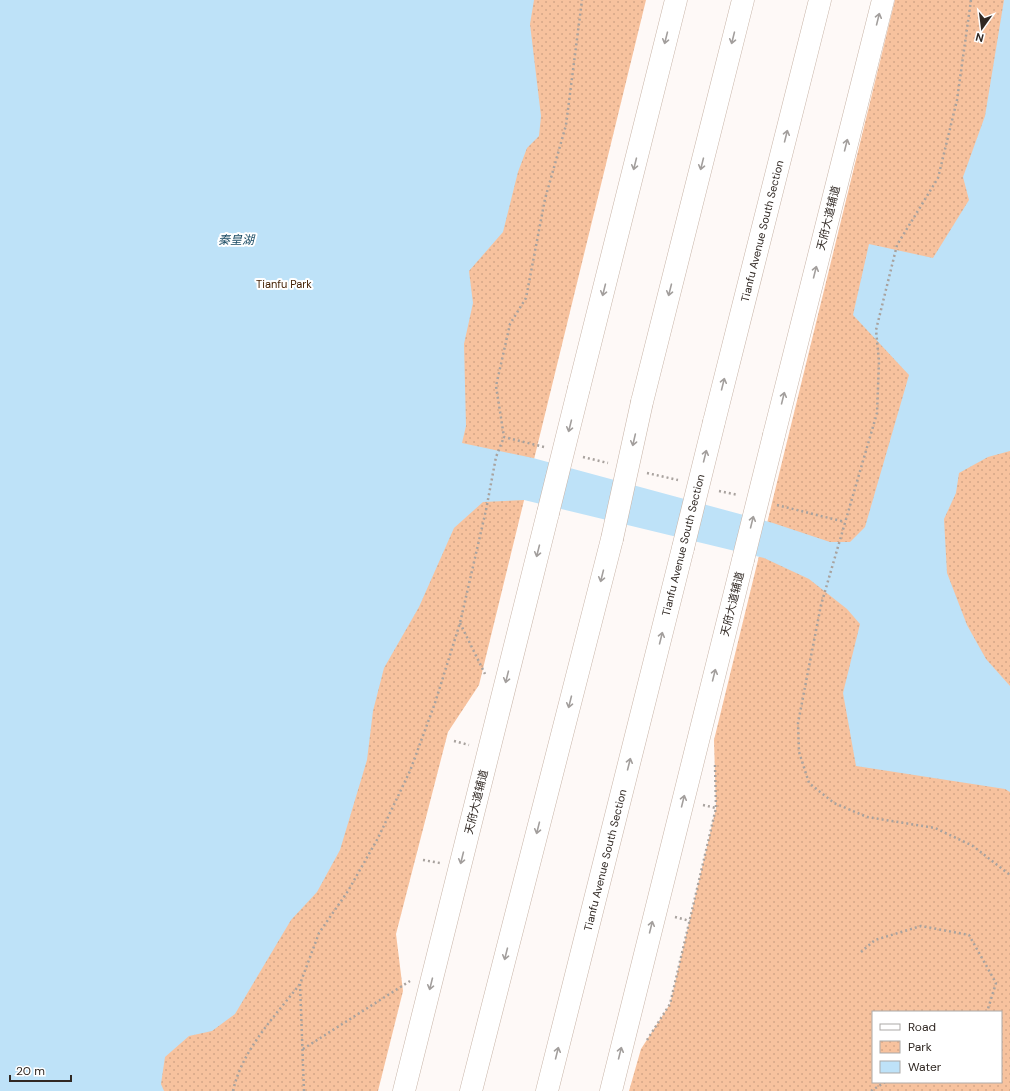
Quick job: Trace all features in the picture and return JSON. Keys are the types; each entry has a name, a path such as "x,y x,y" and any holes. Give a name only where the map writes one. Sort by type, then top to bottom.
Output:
{"main road":[{"name":"天府大道辅道","path":"404,1091 676,0"},
{"path":"471,1091 612,539 642,402 743,0"},
{"name":"Tianfu Avenue South Section","path":"547,1091 820,0"},
{"name":"天府大道辅道","path":"610,1091 883,0"}],"path":[{"path":"971,0 957,100 938,178 897,245 876,330 879,361 878,413 821,605 798,723 799,752 809,782 834,803 867,818 935,828 973,846 1010,875"},
{"path":"233,1091 235,1081 254,1044 300,984 319,933 348,891 378,838 410,771 435,703 460,623 486,510 496,457 504,437"},
{"path":"460,623 486,675"},
{"path":"454,741 473,746"},
{"path":"645,1043 670,1004 716,808 715,762"},
{"path":"422,860 443,864"},
{"path":"860,952 875,940 921,926 969,935 996,983 987,1011"},
{"path":"303,1049 415,978"},
{"path":"300,984 300,1018 303,1049 304,1091"},
{"path":"871,1091 883,1083"}],"green space":[{"name":"秦皇湖","path":"0,0 646,0 479,685 448,732 396,934 403,991 378,1091 0,1091"},
{"path":"895,0 1010,0 1010,1091 629,1091 641,1049 670,1004 716,808 714,740"}],"water":[{"name":"秦皇湖","path":"0,0 534,0 530,24 541,116 539,136 527,148 518,172 503,232 469,271 473,303 464,344 466,426 462,443 533,458 773,523 830,542 850,542 865,527 909,375 853,315 869,244 933,258 969,200 963,177 985,116 1004,0 1010,0 1010,451 988,457 959,473 956,493 944,519 947,573 967,625 986,659 1010,686 1010,792 1005,789 856,766 843,693 860,624 847,609 809,579 764,558 524,500 483,502 454,528 419,607 384,668 373,711 367,760 340,850 317,892 291,920 235,1014 212,1031 189,1036 165,1057 161,1084 164,1091 0,1091"}],"park label":[{"name":"Tianfu Park","path":"284,284"}]}
